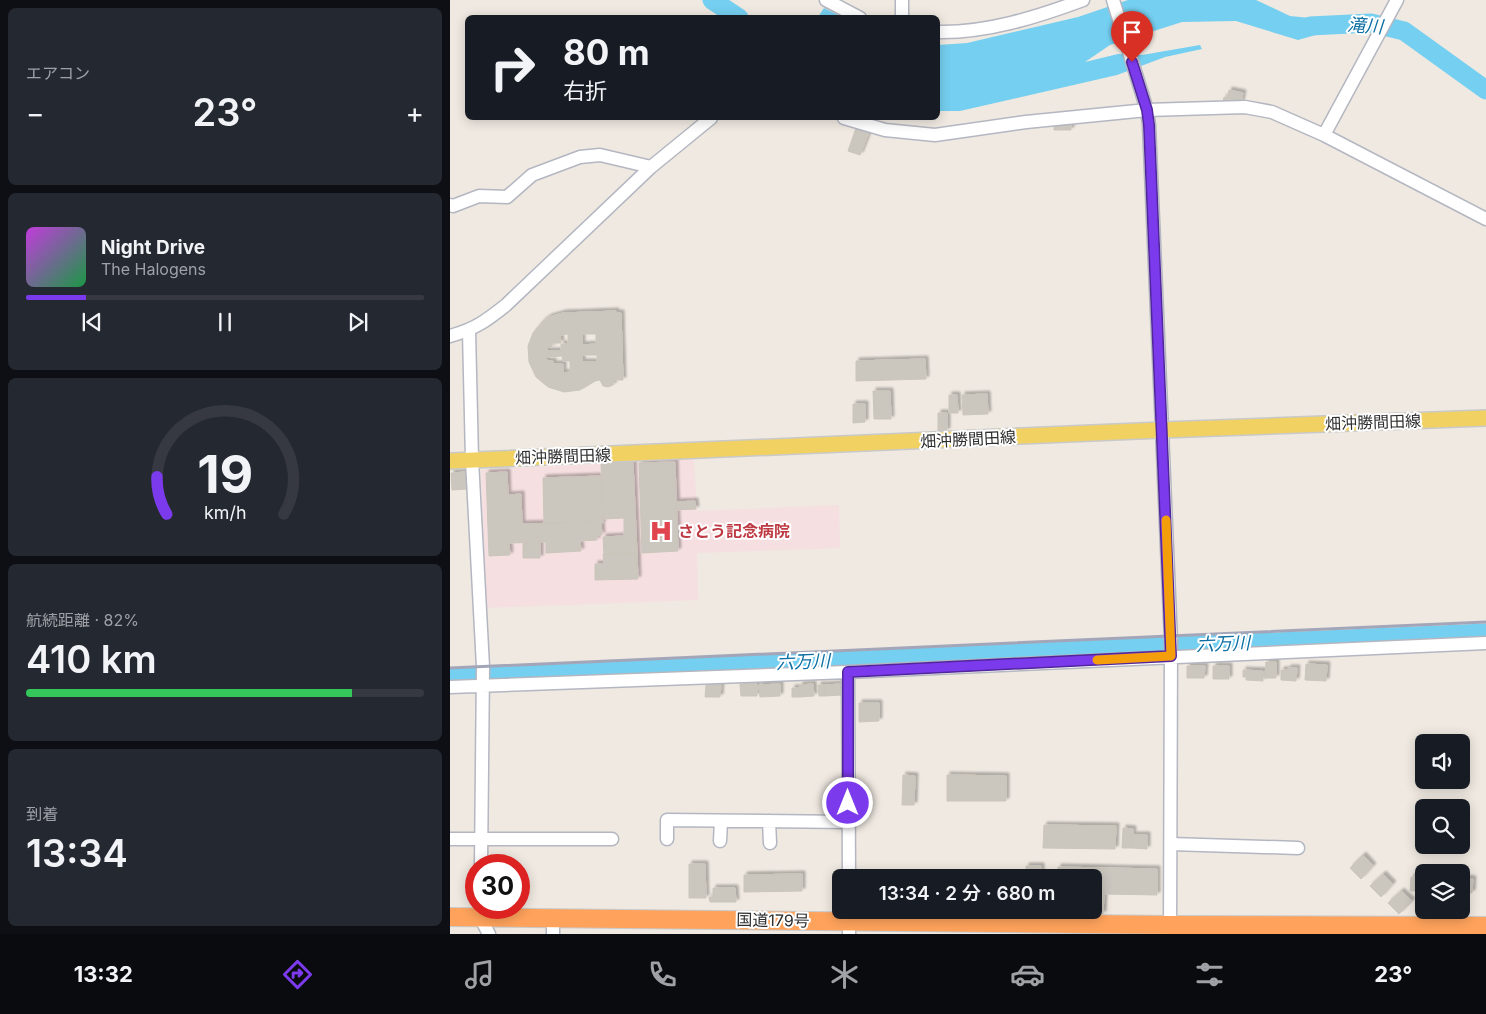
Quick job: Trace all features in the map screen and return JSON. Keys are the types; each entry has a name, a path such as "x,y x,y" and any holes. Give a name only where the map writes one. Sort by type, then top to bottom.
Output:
{"highway":[{"name":"国道179号","path":"450,917 465,914"},
{"name":"国道179号","path":"516,919 553,926 849,921 1171,930 1486,926"}],"main road":[{"name":"畑沖勝間田線","path":"450,461 1486,418"}],"street":[{"path":"826,0 854,15"},
{"path":"902,0 902,15"},
{"path":"940,32 955,33 1028,18 1083,0"},
{"path":"1113,0 1147,110 1171,642 1171,930"},
{"path":"1324,135 1397,1"},
{"path":"851,120 885,130 935,135 1026,122 1147,110 1245,107 1272,112 1324,135 1486,218"},
{"path":"450,336 469,331 506,305 650,167 709,120"},
{"path":"450,205 453,206 479,196 507,197 532,175 580,157 600,155 650,167"},
{"path":"469,331 472,460 482,671 481,854"},
{"path":"450,687 848,672 1486,643"},
{"path":"848,672 849,869"},
{"path":"667,839 667,820 849,822"},
{"path":"720,821 720,842"},
{"path":"769,821 770,843"},
{"path":"450,839 612,839"},
{"path":"1171,844 1298,848"},
{"path":"483,919 489,934"}],"shaded area":[{"name":"さとう記念病院","path":"694,459 697,511 839,505 840,548 697,553 698,600 485,608 481,470"}],"water":[{"path":"1128,0 1256,0 1290,16 1310,18 1335,17 1333,30 1298,40 1236,21 1182,22 1110,45 1085,62 1118,54 1142,55 1200,45 1202,49 1165,57 1117,75 960,111 940,111 940,45 967,43 1078,17"},
{"path":"824,8 838,15 819,15"}],"building":[{"path":"1229,90 1243,93 1241,103 1223,102 1224,97 1228,98"},
{"path":"1054,123 1071,123 1071,130 1054,130"},
{"path":"856,128 869,132 860,155 848,151"},
{"path":"616,311 615,313 621,313 623,380 615,380 613,385 608,387 603,386 600,380 595,381 580,390 564,392 548,387 536,377 529,362 528,346 533,333 549,317 563,313","holes":["568,334 568,344 561,344 561,351 547,351 547,347 552,347 552,343 561,343 560,335","582,334 596,334 596,344 582,345","582,355 597,355 597,362 582,362","562,356 563,361 570,361 570,372 563,373 563,364 553,364 553,361 547,361 546,357"]},
{"path":"925,359 926,379 856,381 856,361"},
{"path":"873,391 890,391 891,419 874,419"},
{"path":"987,394 988,414 963,415 962,395"},
{"path":"949,395 957,395 958,413 949,413"},
{"path":"853,404 865,404 865,422 853,423"},
{"path":"938,413 947,413 947,431 938,431"},
{"path":"633,462 637,553 604,554 603,537 624,536 624,518 603,519 601,463"},
{"path":"675,462 678,551 642,553 639,463"},
{"path":"467,472 468,489 452,490 451,473"},
{"path":"507,472 508,495 521,494 522,524 596,522 601,523 602,535 597,535 597,540 580,541 581,551 546,553 546,542 509,543 510,555 489,556 486,473"},
{"path":"601,476 603,523 544,523 543,478"},
{"path":"695,501 696,509 676,510 676,502"},
{"path":"540,542 540,558 523,558 523,543"},
{"path":"637,553 638,579 595,580 595,564 604,564 603,554"},
{"path":"1266,662 1276,662 1276,678 1265,678"},
{"path":"1306,664 1327,665 1326,681 1305,680"},
{"path":"1187,666 1205,666 1204,678 1187,678"},
{"path":"1213,666 1229,666 1229,679 1213,679"},
{"path":"1288,668 1297,668 1296,681 1281,680 1281,670 1288,670"},
{"path":"1243,670 1263,671 1263,681 1246,680 1246,677 1243,677"},
{"path":"740,684 757,684 757,696 741,696"},
{"path":"780,684 780,696 760,697 759,685"},
{"path":"813,684 814,696 800,697 800,685"},
{"path":"841,684 842,695 825,696 825,685"},
{"path":"706,685 721,685 720,697 705,697"},
{"path":"818,685 825,685 825,696 819,696"},
{"path":"792,688 800,688 800,697 792,697"},
{"path":"859,703 879,703 879,721 859,722"},
{"path":"903,775 915,776 914,805 902,805"},
{"path":"947,775 1006,776 1006,801 947,801"},
{"path":"1044,825 1116,826 1115,849 1043,848"},
{"path":"1123,828 1133,829 1132,848 1122,848"},
{"path":"1132,835 1147,835 1147,849 1132,848"},
{"path":"1363,855 1373,866 1361,879 1350,868"},
{"path":"689,864 705,864 706,898 689,898"},
{"path":"1026,866 1041,866 1041,869 1026,869"},
{"path":"1058,867 1157,869 1157,895 1104,894 1102,914 1102,869 1058,869"},
{"path":"802,874 802,891 744,892 744,875"},
{"path":"1383,874 1393,884 1381,897 1370,886"},
{"path":"1411,877 1415,877 1415,891 1410,891"},
{"path":"1470,879 1473,879 1472,893 1470,893"},
{"path":"713,888 735,888 736,902 710,902 709,897 713,897"},
{"path":"1401,891 1412,901 1399,914 1388,903"}],"waterway":[{"name":"滝川","path":"712,0 734,15"},
{"name":"滝川","path":"1310,26 1371,23 1404,31 1486,90"},
{"name":"六万川","path":"450,677 1486,633"}],"railway":[{"path":"450,668 1486,622"}],"slow traffic":[{"path":"1097,660 1171,656 1166,520"}],"place":[{"name":"さとう記念病院","path":"661,531"}],"route":[{"path":"848,803 848,672 1171,656 1149,125 1147,110 1132,62"}]}
